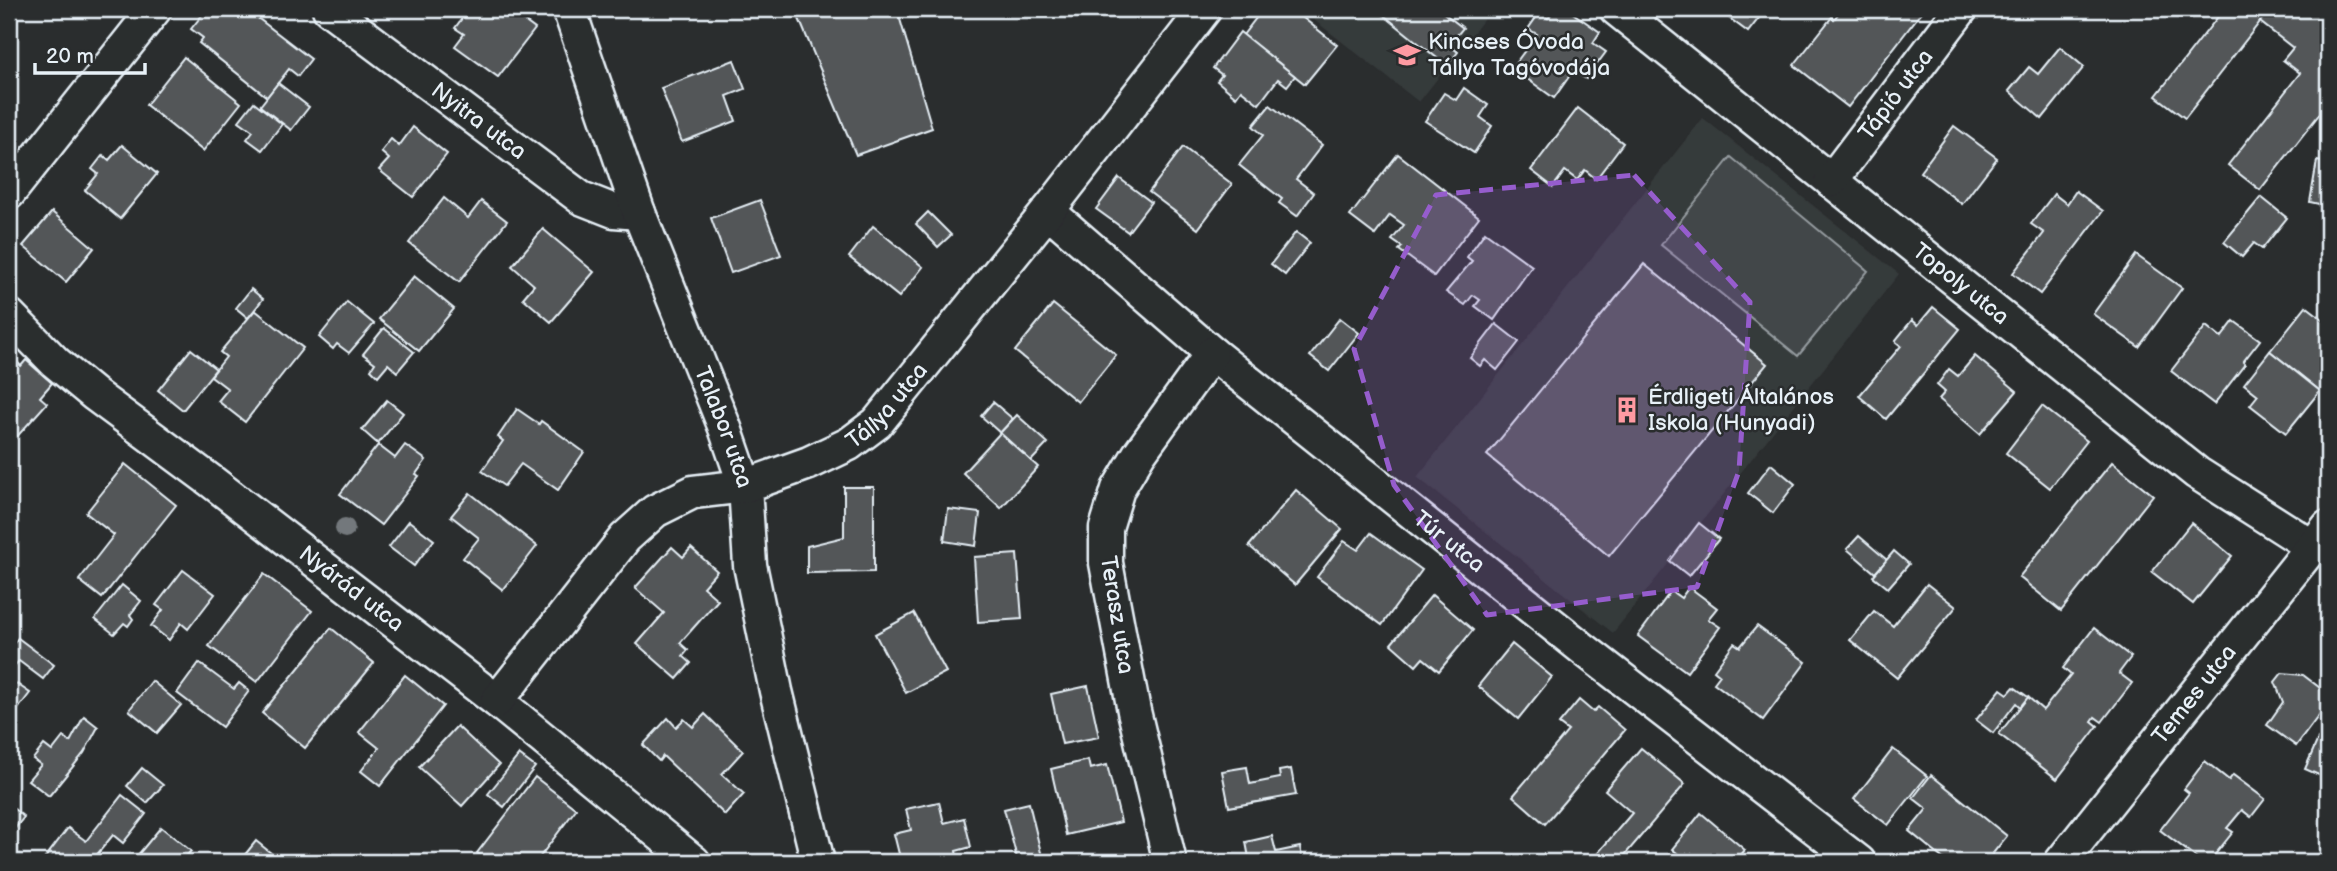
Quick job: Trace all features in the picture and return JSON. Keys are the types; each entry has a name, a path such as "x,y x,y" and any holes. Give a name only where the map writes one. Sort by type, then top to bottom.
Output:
{"street":[{"path":"9,193 155,9"},
{"name":"Nyitra utca","path":"329,9 581,198 614,211 639,213"},
{"name":"Talabor utca","path":"569,9 639,213 725,428 745,486 750,565 812,859"},
{"name":"Tállya utca","path":"497,701 625,538 655,510 693,492 745,486 809,463 849,444 877,423 1048,211 1205,9"},
{"name":"Topoly utca","path":"1616,9 2197,473 2320,537"},
{"name":"Tápió utca","path":"1831,181 1961,9"},
{"name":"Túr utca","path":"1048,211 1212,353 1582,648 1859,862"},
{"name":"Nyárád utca","path":"9,315 55,362 95,395 497,701 694,862"},
{"name":"Terasz utca","path":"1170,862 1129,684 1106,563 1106,527 1118,489 1139,454 1212,353"},
{"name":"Temes utca","path":"2062,862 2320,537"}],"highlighted area":[{"path":"1634,175 1750,302 1739,471 1697,587 1487,615 1394,485 1354,349 1436,195"}],"shaded area":[{"name":"Kincses Óvoda Tállya Tagóvodája","path":"1300,9 1492,9 1419,102"},
{"path":"1703,118 1899,274 1613,633 1417,477"},
{"path":"1731,157 1868,271 1798,356 1661,245"}],"building":[{"path":"207,9 246,9 311,59 298,76 289,69 267,97 199,43 203,38 191,29"},
{"path":"483,9 508,9 535,29 498,77 455,46 464,34 455,28 468,10 478,16"},
{"path":"795,9 897,9 932,128 856,155"},
{"path":"1130,9 1146,9 1140,17"},
{"path":"1263,9 1292,9 1337,45 1305,84 1243,35"},
{"path":"1376,9 1443,9 1441,11 1463,28 1449,45 1458,52 1447,66"},
{"path":"1555,9 1567,9 1600,32 1593,43 1606,52 1586,79 1573,71 1554,98 1512,68 1537,34 1528,29 1540,12 1548,18"},
{"path":"1717,9 1766,9 1748,32"},
{"path":"1842,9 1924,9 1848,107 1794,65 1832,17 1834,19"},
{"path":"2224,9 2270,9 2185,118 2156,96"},
{"path":"2270,9 2328,9 2328,103 2260,190 2228,165 2300,73 2283,60 2293,48 2260,22"},
{"path":"1240,32 1295,76 1287,86 1278,79 1259,104 1241,90 1236,97 1217,81 1222,75 1213,68"},
{"path":"2060,47 2084,67 2042,119 2009,91 2029,67 2038,74"},
{"path":"184,57 241,103 203,151 146,105"},
{"path":"734,60 745,89 727,96 736,121 682,142 661,88"},
{"path":"278,83 309,107 291,130 260,106"},
{"path":"1464,88 1488,105 1480,117 1492,126 1474,153 1425,121 1444,93 1456,100"},
{"path":"254,102 282,124 262,150 247,139 253,131 239,121"},
{"path":"9,103 18,111 9,122"},
{"path":"1270,105 1322,145 1296,179 1314,193 1297,216 1279,203 1282,199 1239,165 1263,135 1253,126"},
{"path":"1578,108 1623,143 1596,179 1585,170 1577,180 1565,171 1553,187 1531,170"},
{"path":"1954,126 1997,158 1962,204 1920,172"},
{"path":"413,127 447,154 413,197 379,170 389,159 381,152 391,139 399,146"},
{"path":"122,145 157,174 120,219 85,190 98,174 92,169 103,155 109,160"},
{"path":"1183,147 1232,184 1198,229 1149,192"},
{"path":"1398,154 1479,217 1434,276 1399,250 1402,247 1392,240 1404,225 1390,215 1375,235 1350,216"},
{"path":"2317,161 2328,163 2328,206 2310,202"},
{"path":"1119,178 1151,202 1128,232 1096,209"},
{"path":"2076,191 2103,211 2040,294 2013,273 2044,233 2031,224 2054,194 2067,204"},
{"path":"2261,197 2287,218 2262,249 2254,243 2242,257 2224,242"},
{"path":"444,198 468,218 481,201 507,221 459,282 409,243"},
{"path":"760,200 781,255 731,273 711,218"},
{"path":"52,212 94,248 66,282 23,246"},
{"path":"928,212 951,235 938,247 916,224"},
{"path":"873,226 923,267 899,297 849,257"},
{"path":"543,229 594,272 551,322 523,298 534,285 512,266"},
{"path":"1296,232 1310,243 1285,275 1271,264"},
{"path":"1485,232 1532,266 1494,320 1475,306 1480,300 1473,295 1465,305 1446,292 1472,261 1467,257"},
{"path":"2136,255 2182,288 2139,347 2093,314"},
{"name":"Érdligeti Általános Iskola (Hunyadi)","path":"1644,264 1767,364 1609,556 1487,455"},
{"path":"414,276 454,309 419,351 379,319"},
{"path":"251,289 263,299 248,318 236,308"},
{"path":"347,302 374,324 349,353 337,344 333,349 319,337"},
{"path":"1053,304 1116,355 1078,402 1015,351"},
{"path":"2306,306 2328,323 2328,380 2320,391 2270,351"},
{"path":"1933,307 1960,329 1886,419 1859,396 1901,346 1895,341 1912,320 1918,325"},
{"path":"255,310 303,348 245,422 218,401 228,389 211,376 226,357 220,352"},
{"path":"1340,318 1359,333 1329,371 1310,356"},
{"path":"2234,321 2260,340 2214,404 2171,371 2206,326 2221,338"},
{"path":"1496,324 1519,342 1497,370 1485,360 1480,366 1470,358"},
{"path":"384,328 414,352 397,372 388,364 378,376 371,369 375,363 363,354"},
{"path":"191,349 216,369 183,410 158,390"},
{"path":"2270,351 2320,391 2286,433 2250,405 2258,395 2244,384"},
{"path":"1975,356 2017,391 1980,434 1939,399 1945,392 1937,385 1949,369 1958,376"},
{"path":"26,360 52,383 40,397 47,403 14,440 9,436 9,369 16,361 21,366"},
{"path":"387,400 403,413 378,444 362,430"},
{"path":"993,402 1013,419 1000,433 981,416"},
{"path":"2042,406 2087,441 2050,488 2006,453"},
{"path":"517,409 539,424 541,421 584,452 558,490 521,464 504,486 482,471 503,441 498,437"},
{"path":"1017,415 1048,443 1031,461 1000,433"},
{"path":"1000,433 1038,467 1001,508 963,473"},
{"path":"378,445 395,458 405,445 426,460 416,474 419,476 381,525 340,494"},
{"path":"2112,462 2153,495 2061,611 2019,577"},
{"path":"125,464 176,505 102,598 79,580 114,535 86,513"},
{"path":"1771,464 1795,484 1773,513 1748,493"},
{"path":"844,487 874,487 874,572 807,573 807,546 844,537"},
{"path":"1296,490 1342,529 1295,585 1249,546"},
{"path":"470,493 537,546 503,590 463,558 479,538 451,516"},
{"path":"948,509 980,513 976,546 944,541"},
{"path":"409,521 434,540 414,566 389,547"},
{"path":"1699,523 1719,539 1689,576 1670,561"},
{"path":"2191,523 2232,556 2193,604 2152,572"},
{"path":"1371,533 1422,570 1382,625 1317,577 1344,541 1358,550"},
{"path":"1859,536 1887,560 1875,573 1847,549"},
{"path":"672,547 683,557 691,548 717,571 703,587 718,600 680,643 688,650 683,656 691,663 677,679 637,644 664,613 635,588"},
{"path":"1894,551 1909,564 1888,588 1873,576"},
{"path":"1017,554 1022,619 978,622 974,557"},
{"path":"183,570 215,594 188,629 181,623 169,640 151,626 163,610 156,605"},
{"path":"264,574 312,611 257,682 209,646"},
{"path":"1927,584 1956,607 1897,678 1850,640 1874,611 1893,626"},
{"path":"122,585 141,601 130,615 133,619 128,626 124,623 114,634 95,619"},
{"path":"1689,587 1717,608 1708,619 1720,627 1687,672 1638,636 1671,591 1681,598"},
{"path":"1432,595 1473,630 1439,671 1423,658 1416,666 1391,644"},
{"path":"914,613 946,672 906,693 875,634"},
{"path":"1757,626 1806,662 1763,720 1714,683 1720,675 1714,670 1734,643 1740,647"},
{"path":"331,628 374,663 305,748 262,713"},
{"path":"2094,628 2131,657 2119,673 2132,683 2102,722 2095,717 2092,721 2098,726 2057,779 1999,734 2028,697 2043,710 2071,675 2063,668"},
{"path":"18,638 54,665 43,679 19,661 12,668 9,665 9,650"},
{"path":"1512,644 1552,677 1518,719 1478,686"},
{"path":"199,663 234,689 239,683 249,691 222,727 177,693"},
{"path":"2282,673 2303,675 2328,694 2328,703 2296,746 2267,725 2283,702 2275,682"},
{"path":"405,675 443,706 380,786 361,771 379,748 359,732"},
{"path":"11,680 30,693 9,721 9,683"},
{"path":"152,681 181,705 157,733 129,710"},
{"path":"1088,686 1099,737 1062,744 1051,694"},
{"path":"2014,687 2028,697 2020,707 2016,703 1993,733 1976,720 2001,689 2008,694"},
{"path":"1579,700 1593,712 1598,707 1625,730 1545,824 1513,796 1568,731 1559,724"},
{"path":"705,714 743,751 722,774 744,794 725,815 663,756 659,761 643,745 668,718 676,727 684,719 693,727"},
{"path":"84,716 98,727 84,753 49,796 28,780 41,765 33,759 44,745 52,751 63,737 70,742"},
{"path":"457,726 499,765 462,806 419,767"},
{"path":"2318,739 2328,743 2328,779 2305,769"},
{"path":"1641,748 1685,784 1619,862 1607,862 1597,854 1632,813 1605,790"},
{"path":"1893,749 1927,776 1888,825 1854,799"},
{"path":"519,755 535,767 504,807 488,794"},
{"path":"1088,760 1090,769 1107,765 1121,822 1066,835 1051,769"},
{"path":"2205,761 2229,780 2233,775 2265,799 2251,817 2242,810 2227,828 2233,832 2209,862 2202,862 2160,830 2189,793 2184,789"},
{"path":"1247,767 1250,784 1280,778 1279,771 1291,769 1296,795 1229,807 1222,771"},
{"path":"142,768 163,785 147,803 127,786"},
{"path":"1931,775 2007,836 1986,862 1947,862 1909,831 1927,809 1913,798"},
{"path":"535,777 576,809 536,862 490,862 477,853"},
{"path":"122,795 146,814 123,843 113,835 91,862 42,862 68,828 86,841"},
{"path":"939,802 944,823 964,818 971,847 956,851 958,862 901,862 894,834 911,830 906,809"},
{"path":"1029,803 1043,861 1018,862 1004,809"},
{"path":"9,805 24,817 9,836"},
{"path":"1701,813 1745,850 1735,862 1688,862 1672,849"},
{"path":"161,827 191,851 181,862 132,862"},
{"path":"1272,836 1276,852 1300,847 1303,862 1245,862 1244,859 1249,858 1246,842"},
{"path":"256,841 282,862 239,862"}],"place":[{"name":"Kincses Óvoda Tállya Tagóvodája","path":"1407,55"},
{"name":"Érdligeti Általános Iskola (Hunyadi)","path":"1627,410"}]}
